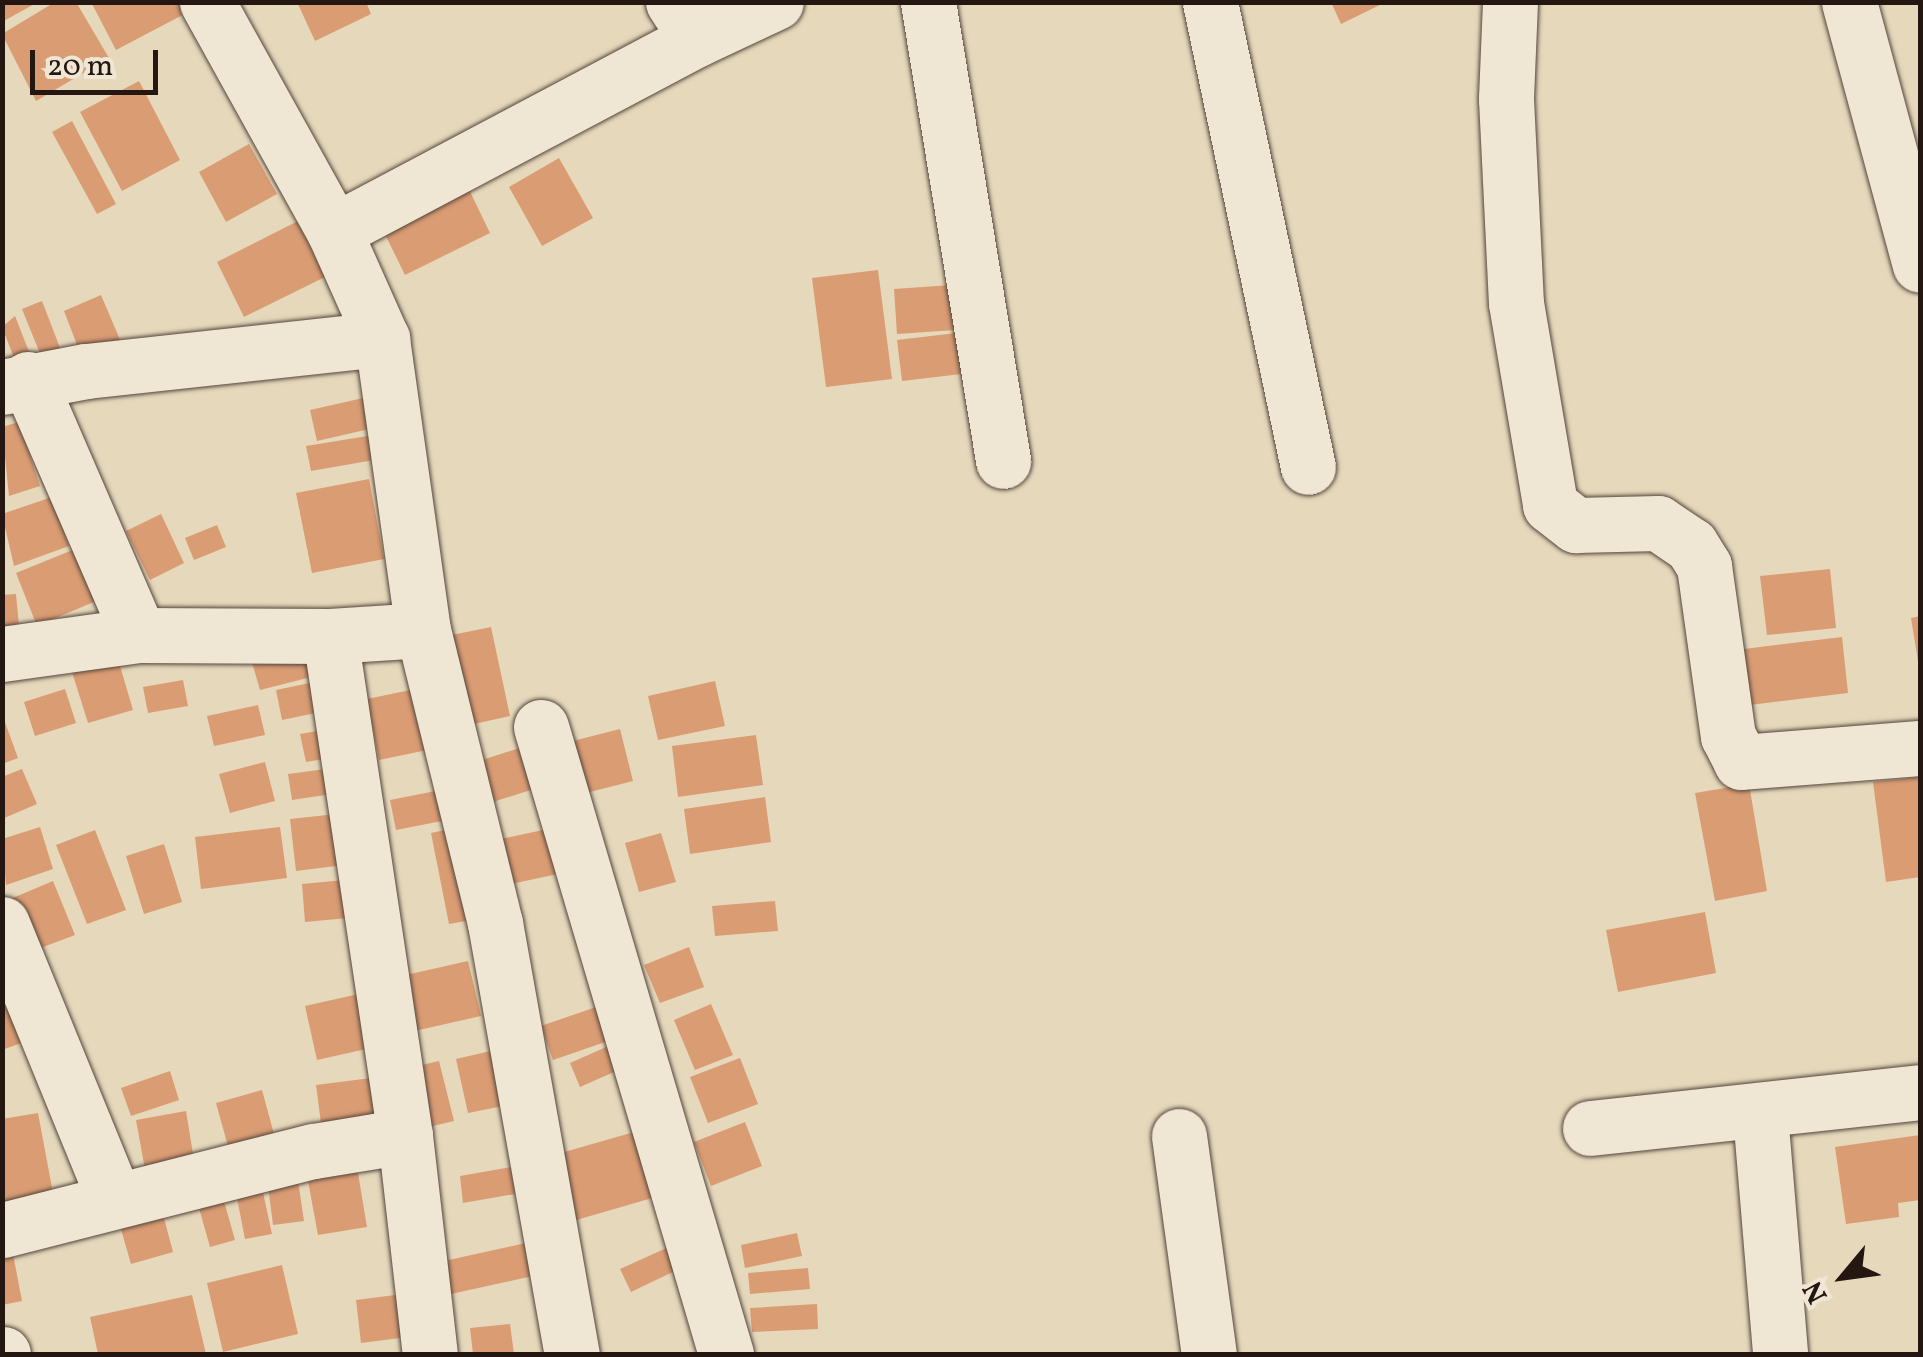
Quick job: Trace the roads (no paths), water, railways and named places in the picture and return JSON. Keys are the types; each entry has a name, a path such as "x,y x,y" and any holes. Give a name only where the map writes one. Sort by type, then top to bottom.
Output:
{"street":[{"path":"207,2 334,230 382,339 423,630 495,923 572,1354"},
{"path":"334,230 685,21 776,2"},
{"path":"928,2 1003,461"},
{"path":"1210,2 1308,467"},
{"path":"1510,2 1506,99 1516,304 1550,505 1576,524 1658,523 1691,545 1704,566 1728,736 1741,762 1920,748"},
{"path":"1849,2 1920,265"},
{"path":"139,634 15,383 382,339"},
{"path":"2,654 139,634 330,636 423,630"},
{"path":"330,636 406,1136 430,1354"},
{"path":"541,727 726,1354"},
{"path":"2,924 114,1199"},
{"path":"1590,1128 1760,1114 1920,1092"},
{"path":"1760,1114 1780,1354"},
{"path":"2,1230 114,1199 406,1136"},
{"path":"1178,1136 1209,1354"}]}
